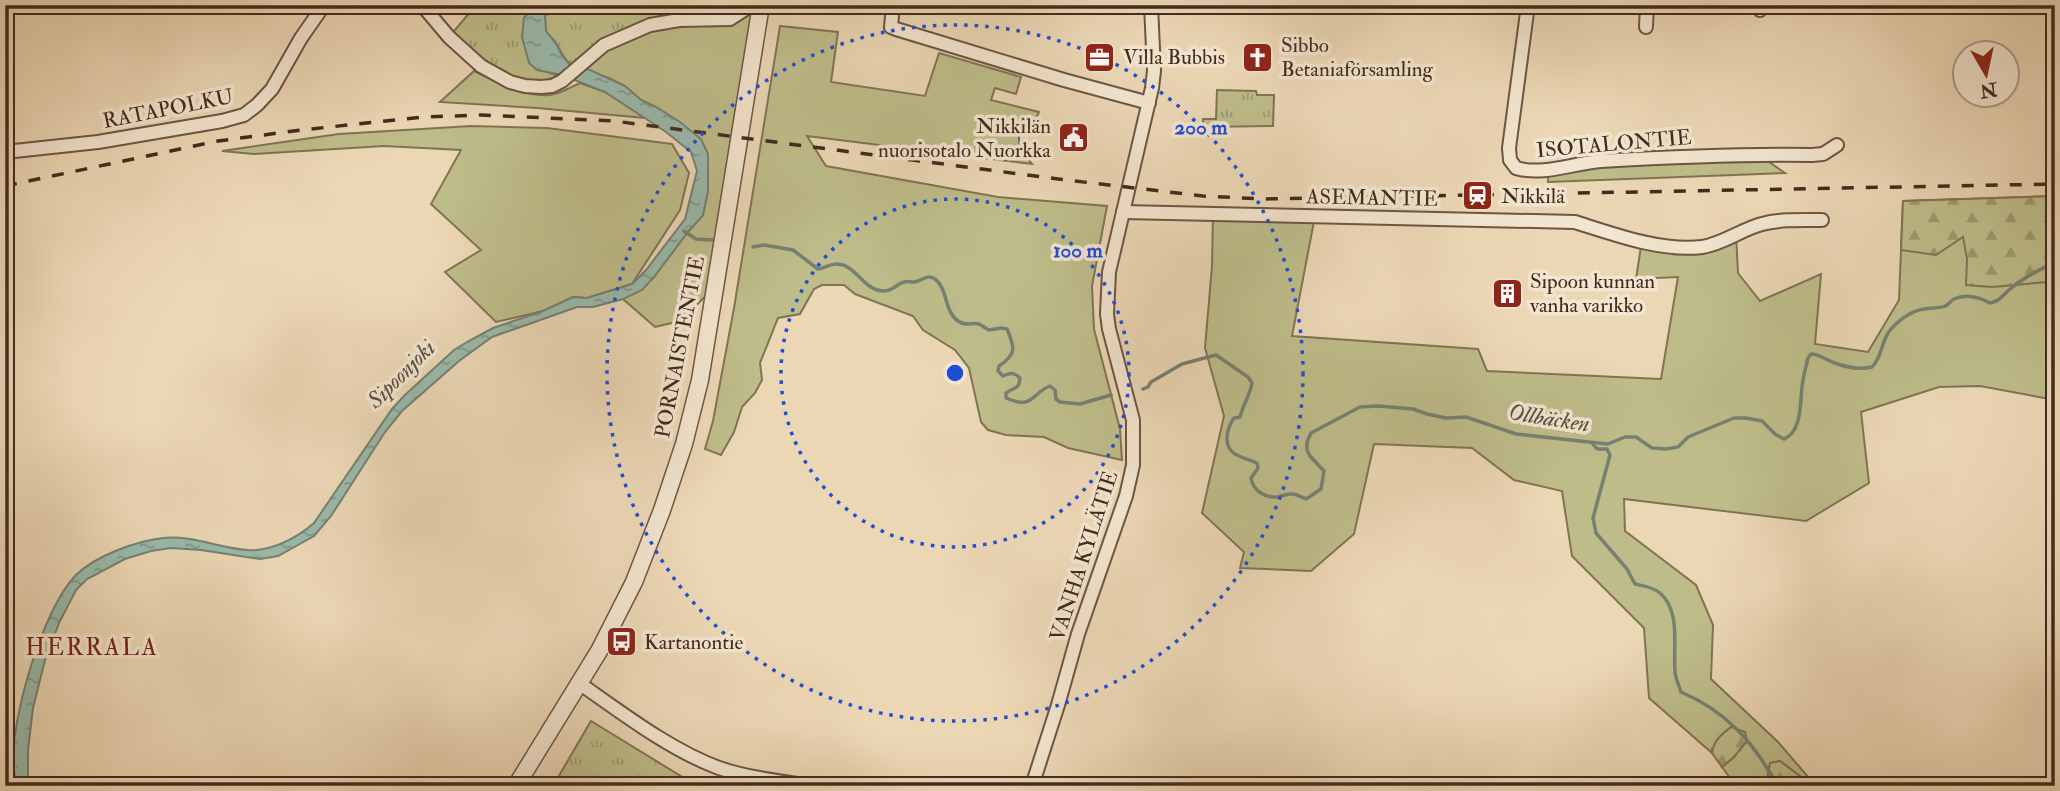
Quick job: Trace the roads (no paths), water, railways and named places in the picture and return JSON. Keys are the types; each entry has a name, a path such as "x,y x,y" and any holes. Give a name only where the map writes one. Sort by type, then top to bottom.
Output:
{"street":[{"name":"RATAPOLKU","path":"5,152 99,142 244,115 272,89 301,38 324,5"},
{"path":"422,5 458,47 493,74 525,86 552,86 604,45 649,25 679,20 730,19 747,8 761,6"},
{"path":"893,5 891,27 896,29 1149,103"},
{"name":"VANHA KYLÄTIE","path":"1032,786 1078,634 1126,496 1133,466 1133,420 1114,354 1107,314 1109,272 1149,103 1154,71 1151,5"},
{"name":"ISOTALONTIE","path":"1528,5 1509,148 1510,160 1516,168 1535,171 1597,162 1739,154 1812,155 1823,153 1837,145"},
{"path":"1646,27 1647,5"},
{"name":"PORNAISTENTIE","path":"516,786 599,651 647,552 684,444 700,380 761,6"},
{"name":"ASEMANTIE","path":"1123,212 1575,222 1610,234 1670,248 1712,244 1762,224 1780,220 1822,220"},
{"path":"579,683 652,732 716,767 738,774 810,786"}],"water":[{"path":"535,5 559,5 545,16 546,31 569,64 625,86 641,100 680,122 701,139 708,154 708,191 703,215 642,290 623,299 593,307 577,307 492,337 459,361 402,411 385,432 331,516 314,536 278,556 260,559 201,550 171,548 151,551 125,559 87,579 76,590 46,656 33,708 28,750 28,782 26,786 16,786 13,765 17,720 31,665 52,612 64,591 84,568 116,551 163,538 184,538 256,550 274,546 300,534 314,523 392,409 454,350 493,328 543,311 573,297 587,298 632,284 685,219 697,171 691,152 605,92 562,75 537,70 529,63 522,37 524,18"}],"waterway":[{"path":"684,231 696,239 715,240"},
{"path":"753,247 764,245 793,250 818,269 833,264 844,265 877,290 887,291 904,282 915,282 927,277 935,279 942,288 950,312 958,321 964,324 979,324 989,330 1007,329 1013,350 998,371 1003,376 1012,374 1020,378 1017,386 1006,393 1006,398 1027,402 1050,386 1055,390 1056,399 1060,402 1080,404 1111,395"},
{"name":"Ollbäcken","path":"1143,389 1182,364 1216,355 1248,377 1252,383 1250,392 1240,417 1234,418 1229,427 1227,442 1235,454 1257,463 1258,468 1251,478 1252,483 1260,493 1273,497 1292,494 1306,499 1321,489 1324,471 1307,450 1311,433 1360,407 1413,409 1446,418 1466,417 1516,434 1580,441 1608,444 1625,437 1636,437 1652,448 1678,447 1688,437 1734,418 1762,421 1784,439 1797,424 1804,376 1811,354 1847,367 1872,367 1888,333 1909,315 1927,308 1943,307 1964,296 1973,296 1990,303 1999,300 2025,278 2055,263"},
{"name":"Ollbäcken","path":"2055,289 2051,298 2055,306"},
{"path":"1592,443 1597,449 1607,449 1610,455 1593,518 1596,533 1627,569 1635,584 1654,589 1667,601 1675,630 1675,674 1681,692 1712,708 1737,729 1780,786"}],"railway":[{"path":"5,186 218,141 424,117 481,115 614,121 1058,179 1203,196 1263,199 2055,184"}],"place":[{"name":"Villa Bubbis","path":"1100,57"},
{"name":"Sibbo Betaniaförsamling","path":"1258,57"},
{"name":"Nikkilän nuorisotalo Nuorkka","path":"1074,138"},
{"name":"Nikkilä","path":"1478,196"},
{"name":"Sipoon kunnan vanha varikko","path":"1507,293"},
{"name":"Kartanontie","path":"621,642"}],"district":[{"name":"HERRALA","path":"92,647"}],"water label":[{"name":"Sipoonjoki","path":"401,374"}]}
